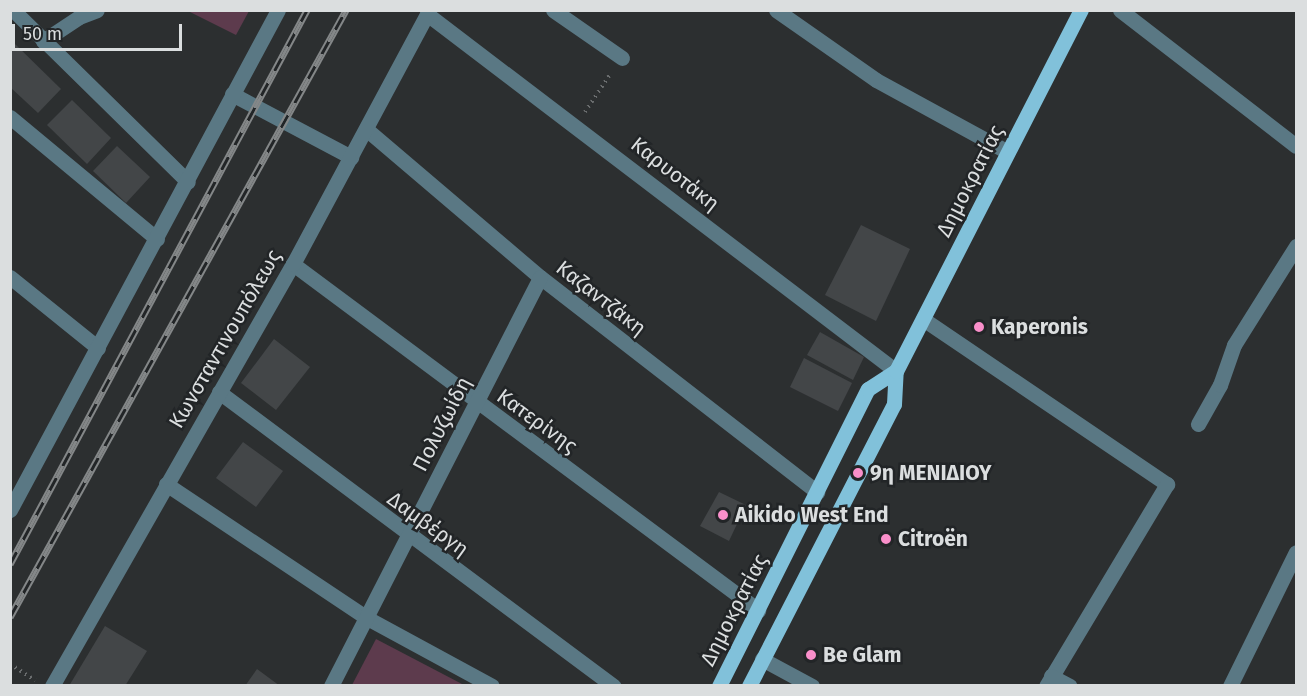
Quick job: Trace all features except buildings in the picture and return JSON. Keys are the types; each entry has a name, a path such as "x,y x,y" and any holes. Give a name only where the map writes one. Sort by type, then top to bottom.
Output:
{"main road":[{"name":"Δημοκρατίας","path":"749,686 894,404 896,371 1081,10"},
{"name":"Δημοκρατίας","path":"719,686 868,389 896,371"}],"street":[{"path":"43,41 79,16 97,10"},
{"path":"10,510 157,240 278,10"},
{"path":"553,10 622,58"},
{"path":"776,10 876,80 1008,152"},
{"path":"1120,10 1296,146"},
{"name":"Καρυοτάκη","path":"428,12 896,371"},
{"name":"Κωνσταντινουπόλεως","path":"52,686 293,264 428,12"},
{"path":"12,13 188,182"},
{"path":"232,94 351,157"},
{"path":"10,117 157,240"},
{"name":"Καζαντζάκη","path":"366,129 540,277 817,492"},
{"path":"1198,424 1220,385 1234,345 1296,246"},
{"name":"Κατερίνης","path":"293,264 758,610"},
{"path":"10,277 98,348"},
{"name":"Πολυζωίδη","path":"332,686 540,277"},
{"path":"922,319 1167,484 1048,681 1070,686"},
{"name":"Δαμβέργη","path":"219,392 408,536 614,686"},
{"path":"166,484 367,618 475,681 492,686"},
{"path":"1230,686 1296,552"},
{"path":"762,659 812,686"}],"path":[{"path":"576,125 622,58"},
{"path":"10,664 43,686"}],"shaded area":[{"path":"188,11 249,11 236,35"},
{"path":"376,639 462,684 352,685"}],"railway":[{"path":"10,564 307,10"},
{"path":"10,617 346,10"}],"place":[{"name":"Kaperonis","path":"979,327"},
{"name":"9η ΜΕΝΙΔΙΟΥ","path":"858,473"},
{"name":"Aikido West End","path":"723,515"},
{"name":"Citroën","path":"886,539"},
{"name":"Be Glam","path":"811,655"}]}
